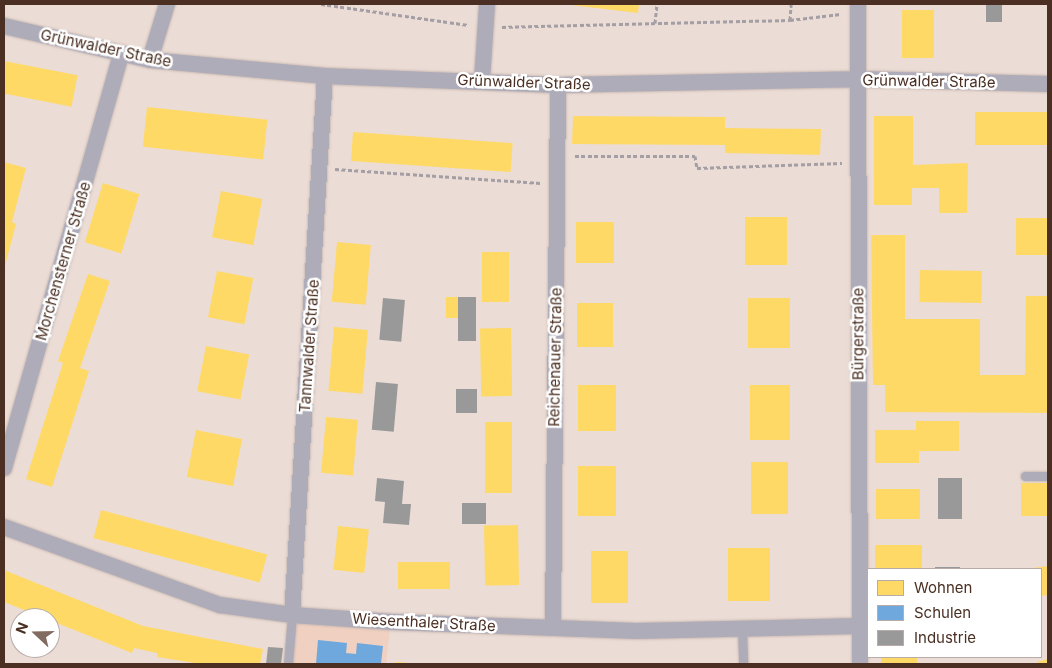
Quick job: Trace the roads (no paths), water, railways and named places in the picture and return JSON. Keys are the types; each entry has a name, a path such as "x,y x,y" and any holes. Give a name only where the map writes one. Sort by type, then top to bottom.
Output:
{"street":[{"path":"150,60 167,4"},
{"path":"482,80 487,4"},
{"name":"Bürgerstraße","path":"858,8 860,664"},
{"name":"Grünwalder Straße","path":"4,26 150,60 325,76 482,80 558,85 858,79 1048,84"},
{"name":"Morchensterner Straße","path":"4,468 122,54"},
{"name":"Tannwalder Straße","path":"292,615 325,76"},
{"name":"Reichenauer Straße","path":"553,628 558,85"},
{"name":"Wiesenthaler Straße","path":"4,527 220,605 292,615 553,628 742,629 859,626"}],"lane":[{"path":"1025,476 1048,476"},
{"path":"288,664 292,615"},
{"path":"742,629 743,664"}]}
